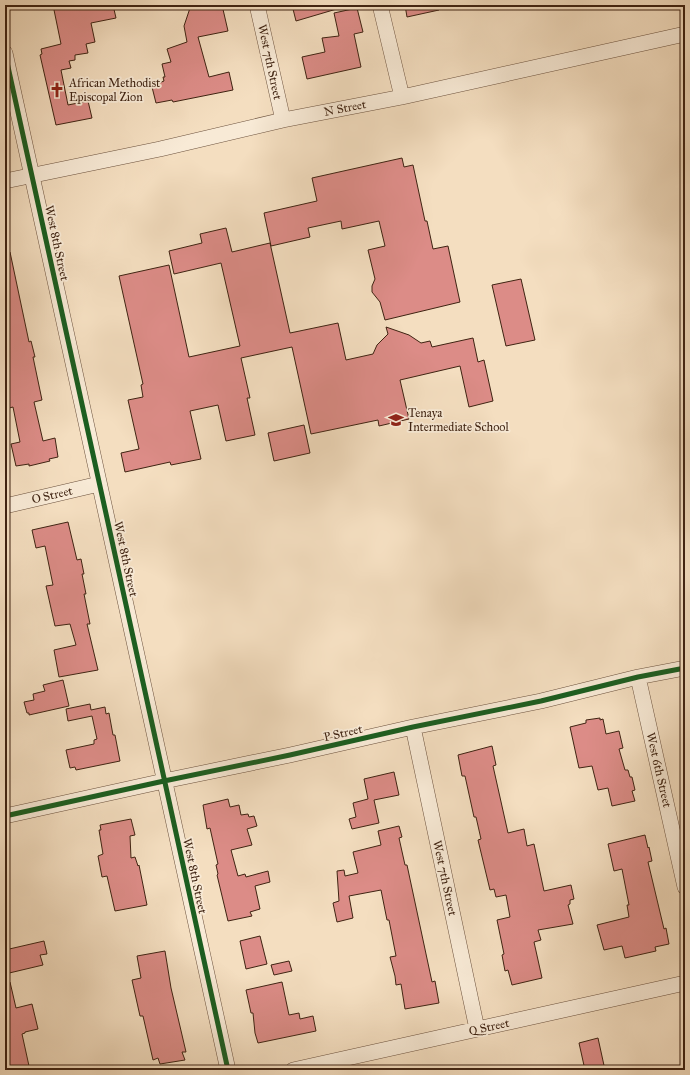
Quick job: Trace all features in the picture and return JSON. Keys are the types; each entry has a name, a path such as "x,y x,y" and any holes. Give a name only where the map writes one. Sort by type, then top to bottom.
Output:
{"street":[{"name":"West 7th Street","path":"258,5 283,120"},
{"path":"380,5 402,97"},
{"name":"N Street","path":"5,181 160,149 283,120 402,97 685,34"},
{"name":"West 8th Street","path":"5,53 228,1070"},
{"name":"O Street","path":"5,506 100,484"},
{"name":"P Street","path":"5,816 413,727 541,701 685,668"},
{"name":"West 6th Street","path":"638,678 685,887"},
{"name":"West 7th Street","path":"413,727 477,1029"},
{"name":"Q Street","path":"293,1070 685,984"}],"building":[{"path":"53,5 113,5 116,18 91,23 95,42 86,44 88,53 75,55 75,60 69,61 71,68 61,70 68,105 88,101 92,118 56,125 40,55 42,54 41,49 61,44"},
{"path":"191,5 222,5 228,31 198,37 209,77 229,72 233,90 173,102 172,100 156,103 152,87 159,85 159,83 164,81 163,77 165,77 162,64 171,62 167,49 187,42 184,26"},
{"path":"292,5 340,5 340,8 296,21"},
{"path":"405,5 438,5 439,10 407,17"},
{"path":"357,8 363,32 354,34 361,67 307,79 302,57 325,52 322,38 339,36 334,13"},
{"path":"402,158 404,167 413,165 425,221 427,221 433,249 448,246 460,302 385,320 380,302 372,292 372,286 375,279 368,250 385,246 379,221 342,229 341,221 308,228 310,237 271,246 264,213 317,201 312,178"},
{"path":"226,228 232,252 270,243 290,333 338,323 346,360 373,354 377,345 388,334 386,327 409,335 421,343 430,341 432,347 473,338 478,362 484,360 493,401 469,407 460,366 400,380 409,419 379,426 378,420 311,434 292,347 241,358 250,398 247,398 255,435 226,441 218,405 190,411 201,459 171,465 170,462 125,472 121,453 139,449 128,400 143,397 141,385 143,384 119,276 169,265 189,357 240,346 221,263 174,274 169,251 202,243 200,234"},
{"path":"5,252 10,252 29,342 31,341 35,357 33,357 42,400 34,402 43,441 55,438 58,457 49,459 50,461 29,466 29,464 16,466 11,444 20,442 13,407 5,409"},
{"path":"521,279 535,340 506,346 492,285"},
{"path":"304,425 310,453 274,461 268,433"},
{"path":"68,522 77,560 81,559 86,594 84,594 90,624 87,624 98,670 59,677 54,650 76,645 70,624 55,626 46,586 53,585 45,546 36,548 32,530"},
{"path":"63,680 69,706 29,715 29,713 27,713 24,702 34,700 33,694 45,691 43,685"},
{"path":"90,704 91,710 105,707 106,714 109,713 120,761 76,770 75,767 70,768 66,750 94,744 94,740 97,739 92,716 68,721 66,709"},
{"path":"600,718 600,720 603,719 606,734 619,731 623,748 619,749 625,770 628,770 630,777 632,777 635,790 632,791 635,801 612,806 608,788 598,790 592,766 579,768 570,727 586,723 586,720"},
{"path":"492,746 496,765 493,766 508,833 524,829 527,846 534,844 544,891 571,885 574,899 570,900 570,904 568,905 573,924 538,930 541,940 534,942 542,978 512,985 508,970 505,971 502,955 504,954 497,920 510,917 506,895 496,897 494,889 490,890 478,840 481,839 476,817 474,817 465,776 462,776 458,755"},
{"path":"394,772 399,795 374,800 379,823 352,829 349,819 356,817 353,803 368,799 364,779"},
{"path":"228,799 230,807 239,805 241,815 248,814 249,817 254,816 257,826 247,829 252,845 231,850 238,876 245,874 246,877 268,871 270,882 255,886 260,909 250,912 252,916 228,921 217,875 216,865 218,864 210,828 207,829 203,805"},
{"path":"131,819 135,835 130,836 131,858 135,857 138,866 139,865 147,905 115,911 107,876 102,877 98,856 103,854 99,830 101,830 100,825"},
{"path":"399,826 402,837 399,838 405,865 407,865 432,982 435,981 439,1003 405,1009 401,984 396,985 390,957 396,956 381,890 349,896 353,918 337,922 333,903 339,901 337,871 344,870 345,876 358,873 353,852 381,845 378,831"},
{"path":"645,835 652,861 648,862 669,944 655,947 656,951 625,958 622,946 604,950 597,925 629,917 627,905 629,905 622,869 614,871 608,844"},
{"path":"260,936 267,964 246,969 240,941"},
{"path":"44,941 47,954 40,955 43,965 5,974 5,950"},
{"path":"165,951 171,988 186,1052 182,1052 185,1060 160,1064 158,1058 153,1060 143,1016 140,1016 132,980 141,978 137,956"},
{"path":"289,961 292,971 274,975 271,965"},
{"path":"10,982 16,1008 32,1004 38,1029 22,1034 29,1066 25,1067 25,1070 5,1070 5,983"},
{"path":"282,982 289,1015 299,1013 300,1019 313,1016 316,1031 258,1043 255,1033 253,1013 251,1013 246,990"},
{"path":"598,1038 605,1070 585,1070 579,1043"}],"cycle path":[{"path":"5,53 228,1070"},
{"path":"5,816 413,727 541,701 638,677 685,668"}],"place":[{"name":"African Methodist Episcopal Zion","path":"57,90"},
{"name":"Tenaya Intermediate School","path":"396,420"}]}
